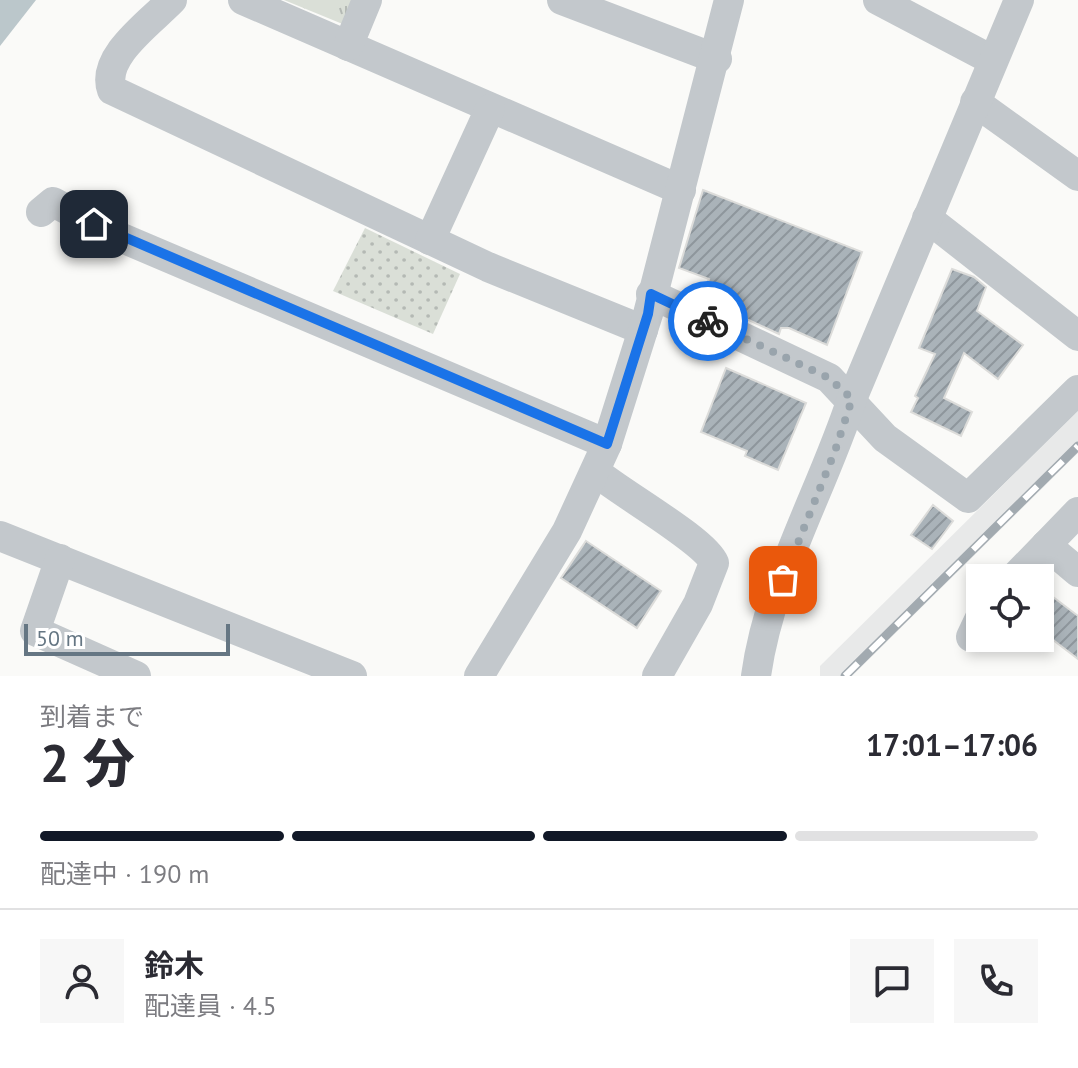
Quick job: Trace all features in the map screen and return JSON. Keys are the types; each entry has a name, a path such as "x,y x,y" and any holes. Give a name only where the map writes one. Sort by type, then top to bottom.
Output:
{"street":[{"path":"172,0 113,61 109,82 112,90 488,267 647,313 829,378 852,399 885,438 968,498 1078,390"},
{"path":"243,0 681,190"},
{"path":"348,46 367,0"},
{"path":"562,0 717,59"},
{"path":"479,676 567,531 607,444 647,313 717,59 729,0"},
{"path":"878,0 992,60"},
{"path":"756,676 772,606 835,451 852,399 1019,0"},
{"path":"975,102 1078,176"},
{"path":"430,240 490,109"},
{"path":"41,212 53,202 115,235 607,444"},
{"path":"927,218 1078,336"},
{"path":"596,472 619,492 701,546 714,563 698,604 657,676"},
{"path":"1028,564 1078,512"},
{"path":"0,536 352,676"},
{"path":"1046,545 1078,572"},
{"path":"60,559 35,631 136,676"}],"shaded area":[{"path":"0,0 36,0 0,46"},
{"path":"1078,411 1078,453 852,676 820,676 820,666"}],"green space":[{"path":"284,0 355,0 345,25"},
{"path":"365,228 460,274 433,334 333,291"}],"building":[{"path":"703,190 862,252 827,345 789,328 781,328 779,334 701,298 709,279 679,268"},
{"path":"952,269 974,277 986,287 977,311 1023,345 998,379 964,353 944,398 972,412 961,436 911,412 918,398 915,396 935,354 919,348"},
{"path":"726,368 806,403 778,470 745,456 747,451 701,432"},
{"path":"933,505 953,521 932,549 911,535"},
{"path":"586,541 661,591 637,628 561,578"},
{"path":"1054,598 1078,616 1078,659 1054,641"}],"railway":[{"path":"845,676 1078,446"}],"way so far":[{"path":"708,321 829,378 852,399 835,451 783,580"}],"route":[{"path":"94,224 548,416 607,444 648,314 651,294 708,321"}]}
